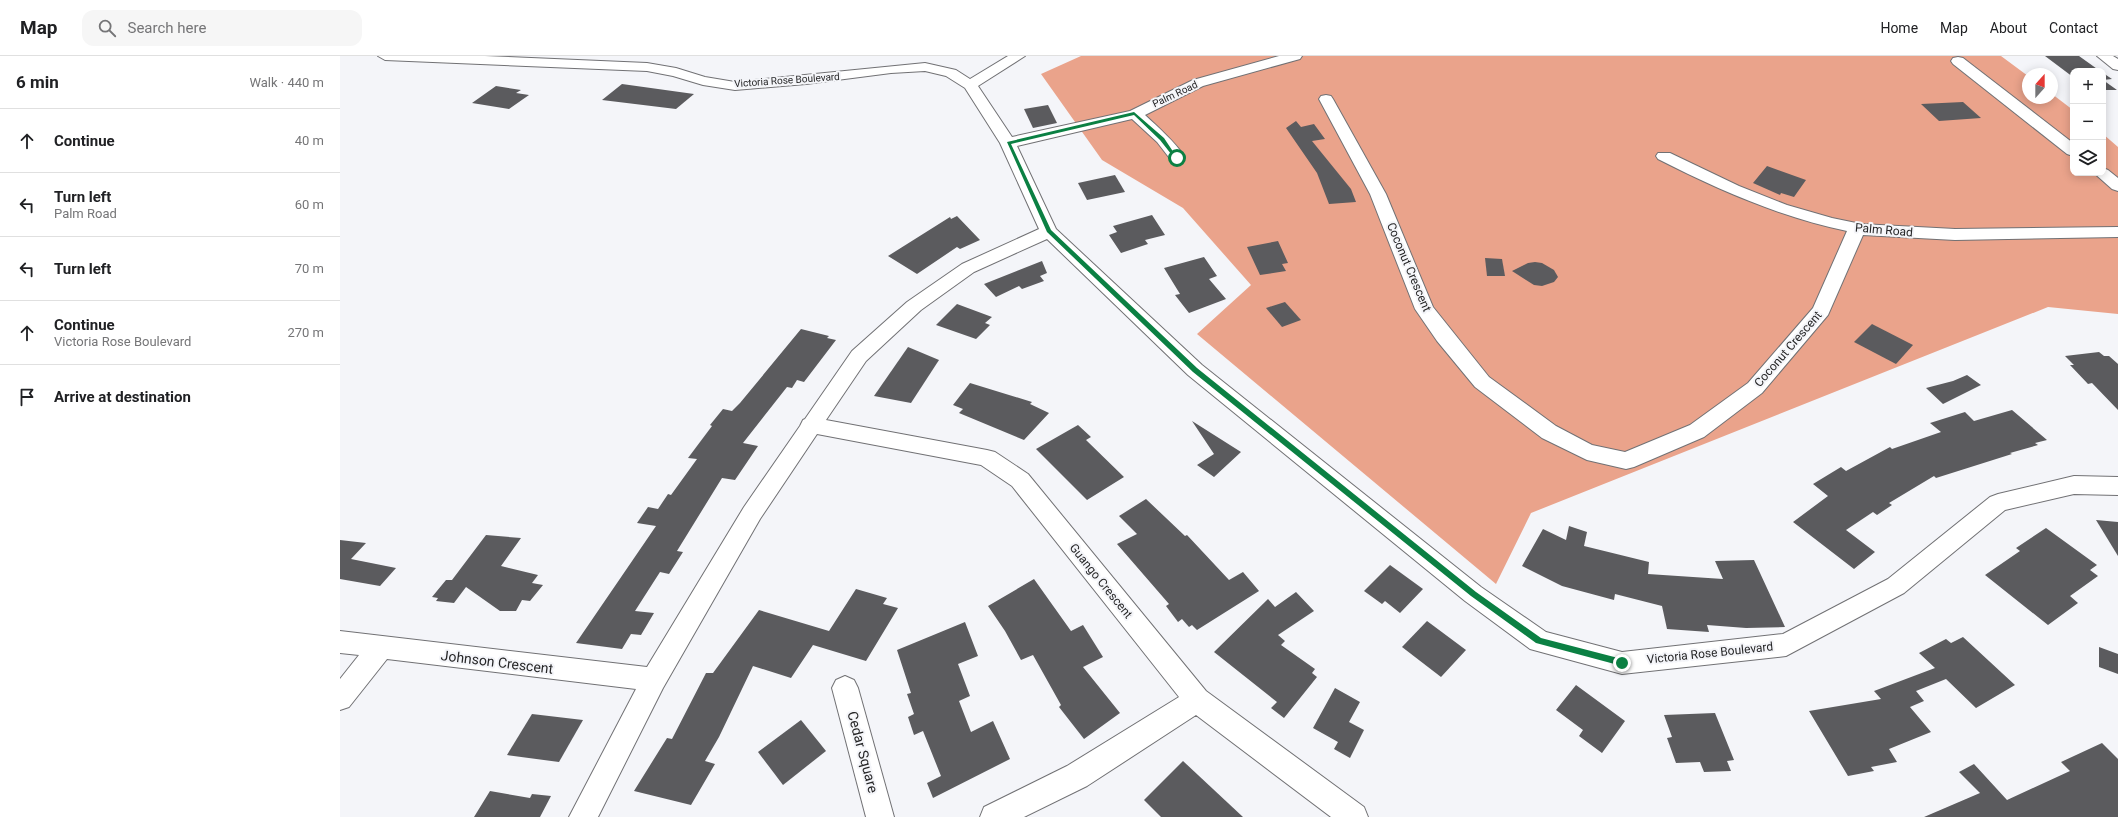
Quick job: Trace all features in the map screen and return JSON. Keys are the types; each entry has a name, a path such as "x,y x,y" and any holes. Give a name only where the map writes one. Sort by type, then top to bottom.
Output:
{"street":[{"name":"Victoria Rose Boulevard","path":"385,56 647,67 676,72 703,81 735,86 814,80 891,69 924,67 952,73 970,85"},
{"path":"583,817 654,680 752,513 810,425 859,356 914,306 968,268 1049,231 1008,143 970,85 1018,56"},
{"name":"Palm Road","path":"1008,143 1134,114 1198,83 1295,56"},
{"path":"2104,56 2118,66"},
{"path":"1958,60 2070,148"},
{"name":"Coconut Crescent","path":"1326,99 1378,194 1424,309 1482,382 1549,432 1587,452 1626,461 1696,432 1755,388 1821,311 1857,229"},
{"path":"1134,114 1162,139 1177,158"},
{"name":"Palm Road","path":"1664,156 1719,184 1765,202 1806,217 1857,229 1936,235 2118,232"},
{"path":"2106,176 2118,186"},
{"name":"Victoria Rose Boulevard","path":"1049,231 1195,370 1473,594 1539,641 1622,663 1786,645 1896,586 1998,503 2074,485 2118,486"},
{"name":"Guango Crescent","path":"810,425 952,450 987,458 1020,480 1196,700 1354,817"},
{"name":"Johnson Crescent","path":"340,642 654,680"},
{"path":"340,698 382,648"},
{"name":"Cedar Square","path":"845,688 880,817"},
{"path":"994,817 1076,776 1196,700"}],"shaded area":[{"path":"1081,56 2001,56 2022,72 2022,104 2058,104 2058,99 2070,108 2070,176 2106,176 2106,137 2118,147 2118,314 2048,307 1531,513 1496,584 1197,334 1251,285 1183,208 1102,160 1041,74"}],"building":[{"path":"2045,56 2079,56 2096,68 2070,68 2070,75"},
{"path":"2106,75 2112,79 2106,80"},
{"path":"2106,82 2117,90 2106,90"},
{"path":"622,84 694,94 676,109 602,100"},
{"path":"496,86 521,90 516,93 529,95 509,109 472,103"},
{"path":"1963,102 1981,118 1939,121 1921,104"},
{"path":"1048,105 1057,123 1033,128 1024,109"},
{"path":"1296,121 1301,127 1314,124 1325,139 1312,141 1351,189 1356,202 1329,204 1317,173 1286,128"},
{"path":"1767,166 1806,180 1794,197 1781,193 1780,195 1753,183"},
{"path":"1115,175 1125,192 1087,200 1078,183"},
{"path":"1152,215 1165,235 1145,240 1148,244 1121,253 1109,235 1117,232 1113,226"},
{"path":"957,216 980,240 960,249 957,247 917,274 888,256 950,217 951,219"},
{"path":"1278,241 1288,263 1282,264 1286,271 1260,275 1247,247"},
{"path":"1204,257 1217,276 1209,279 1226,299 1189,313 1175,295 1180,294 1164,268"},
{"path":"1485,258 1502,259 1505,276 1487,276"},
{"path":"1042,261 1047,273 1040,276 1044,281 1022,289 1019,286 996,297 984,284"},
{"path":"1528,263 1542,263 1554,270 1558,277 1554,282 1542,286 1534,285 1512,271"},
{"path":"1285,302 1301,320 1282,327 1266,308"},
{"path":"957,304 992,317 985,323 990,325 976,339 936,325"},
{"path":"1872,324 1913,345 1896,364 1854,342"},
{"path":"801,329 829,336 827,338 836,340 804,382 797,380 792,388 787,387 743,443 758,446 735,480 722,478 677,551 683,552 669,574 660,572 635,611 654,613 641,635 631,634 622,649 576,643 656,526 637,523 648,507 658,509 668,494 671,495 697,459 688,458 712,426 710,425 723,409 732,411 740,403"},
{"path":"908,347 939,360 911,403 874,396"},
{"path":"2099,352 2104,356 2109,356 2118,364 2118,410 2092,383 2088,384 2070,365 2074,365 2065,356"},
{"path":"1967,375 1981,385 1943,404 1926,388 1953,381"},
{"path":"970,383 1032,402 1030,404 1049,413 1024,440 959,413 963,409 953,405"},
{"path":"2012,410 2047,440 2035,443 2038,445 2010,453 2012,454 1936,478 1934,476 1889,503 1892,505 1877,515 1873,512 1846,530 1875,552 1854,569 1793,522 1828,496 1813,484 1841,467 1846,471 1890,447 1892,449 1941,432 1930,423 1965,412 1974,421"},
{"path":"1192,421 1241,452 1214,477 1197,465 1214,454"},
{"path":"1078,425 1091,437 1086,440 1124,477 1087,500 1036,449"},
{"path":"1146,499 1185,536 1187,535 1229,580 1243,572 1259,591 1197,630 1192,625 1189,627 1182,619 1178,622 1166,606 1169,604 1117,544 1137,534 1119,516"},
{"path":"2096,520 2118,522 2118,556"},
{"path":"1569,526 1587,532 1584,546 1649,562 1648,574 1723,579 1715,561 1754,560 1785,627 1746,628 1707,625 1709,632 1667,629 1662,606 1615,594 1614,600 1562,586 1522,566 1543,529 1566,540"},
{"path":"2046,528 2097,565 2090,570 2098,576 2070,596 2078,603 2048,625 1985,575 2020,551 2016,548"},
{"path":"486,535 521,538 501,566 538,575 532,583 543,585 530,601 522,600 516,611 500,611 466,587 454,603 436,601 438,598 432,597 446,580 452,580"},
{"path":"340,540 366,543 351,559 396,568 380,586 340,579"},
{"path":"1390,565 1423,589 1400,613 1385,601 1382,604 1364,591"},
{"path":"1034,579 1071,631 1083,625 1103,657 1083,667 1120,713 1084,739 1059,707 1061,705 1033,655 1021,660 1005,631 988,606"},
{"path":"856,589 887,598 883,604 898,608 866,661 813,645 791,678 753,666 719,737 705,761 715,764 691,805 634,791 667,738 672,739 706,673 713,673 759,610 829,631"},
{"path":"1296,592 1314,611 1278,635 1285,641 1281,645 1315,669 1312,673 1317,677 1284,718 1271,708 1277,702 1214,652 1268,599 1275,607"},
{"path":"1427,621 1466,650 1441,677 1402,647"},
{"path":"965,622 978,656 958,664 970,696 959,701 971,732 993,721 1010,759 933,798 927,783 941,776 923,731 914,735 908,717 914,714 907,694 911,693 897,650"},
{"path":"1963,637 2015,685 1976,708 1946,679 1916,691 1924,701 1910,707 1931,732 1889,749 1897,762 1871,767 1874,771 1848,776 1809,711 1881,699 1874,691 1935,668 1919,653 1946,639 1951,643"},
{"path":"2099,647 2118,654 2118,674 2099,667"},
{"path":"1576,685 1625,721 1602,753 1579,736 1583,730 1556,710"},
{"path":"1335,688 1360,702 1349,722 1364,730 1350,758 1334,749 1338,742 1313,728"},
{"path":"1715,713 1734,760 1727,761 1731,771 1704,772 1700,762 1676,763 1667,738 1672,737 1664,715"},
{"path":"532,714 583,720 559,762 507,755"},
{"path":"801,720 826,751 783,785 758,752"},
{"path":"2102,743 2118,759 2118,817 1924,817 1980,793 1959,772 1974,764 2007,800 2070,771 2061,762"},
{"path":"1183,761 1243,817 1161,817 1144,800"},
{"path":"490,791 530,798 532,794 551,796 540,817 474,817"}],"route":[{"path":"1177,158 1162,139 1134,114 1008,143 1049,231 1195,370 1473,594 1539,641 1622,663"}]}
